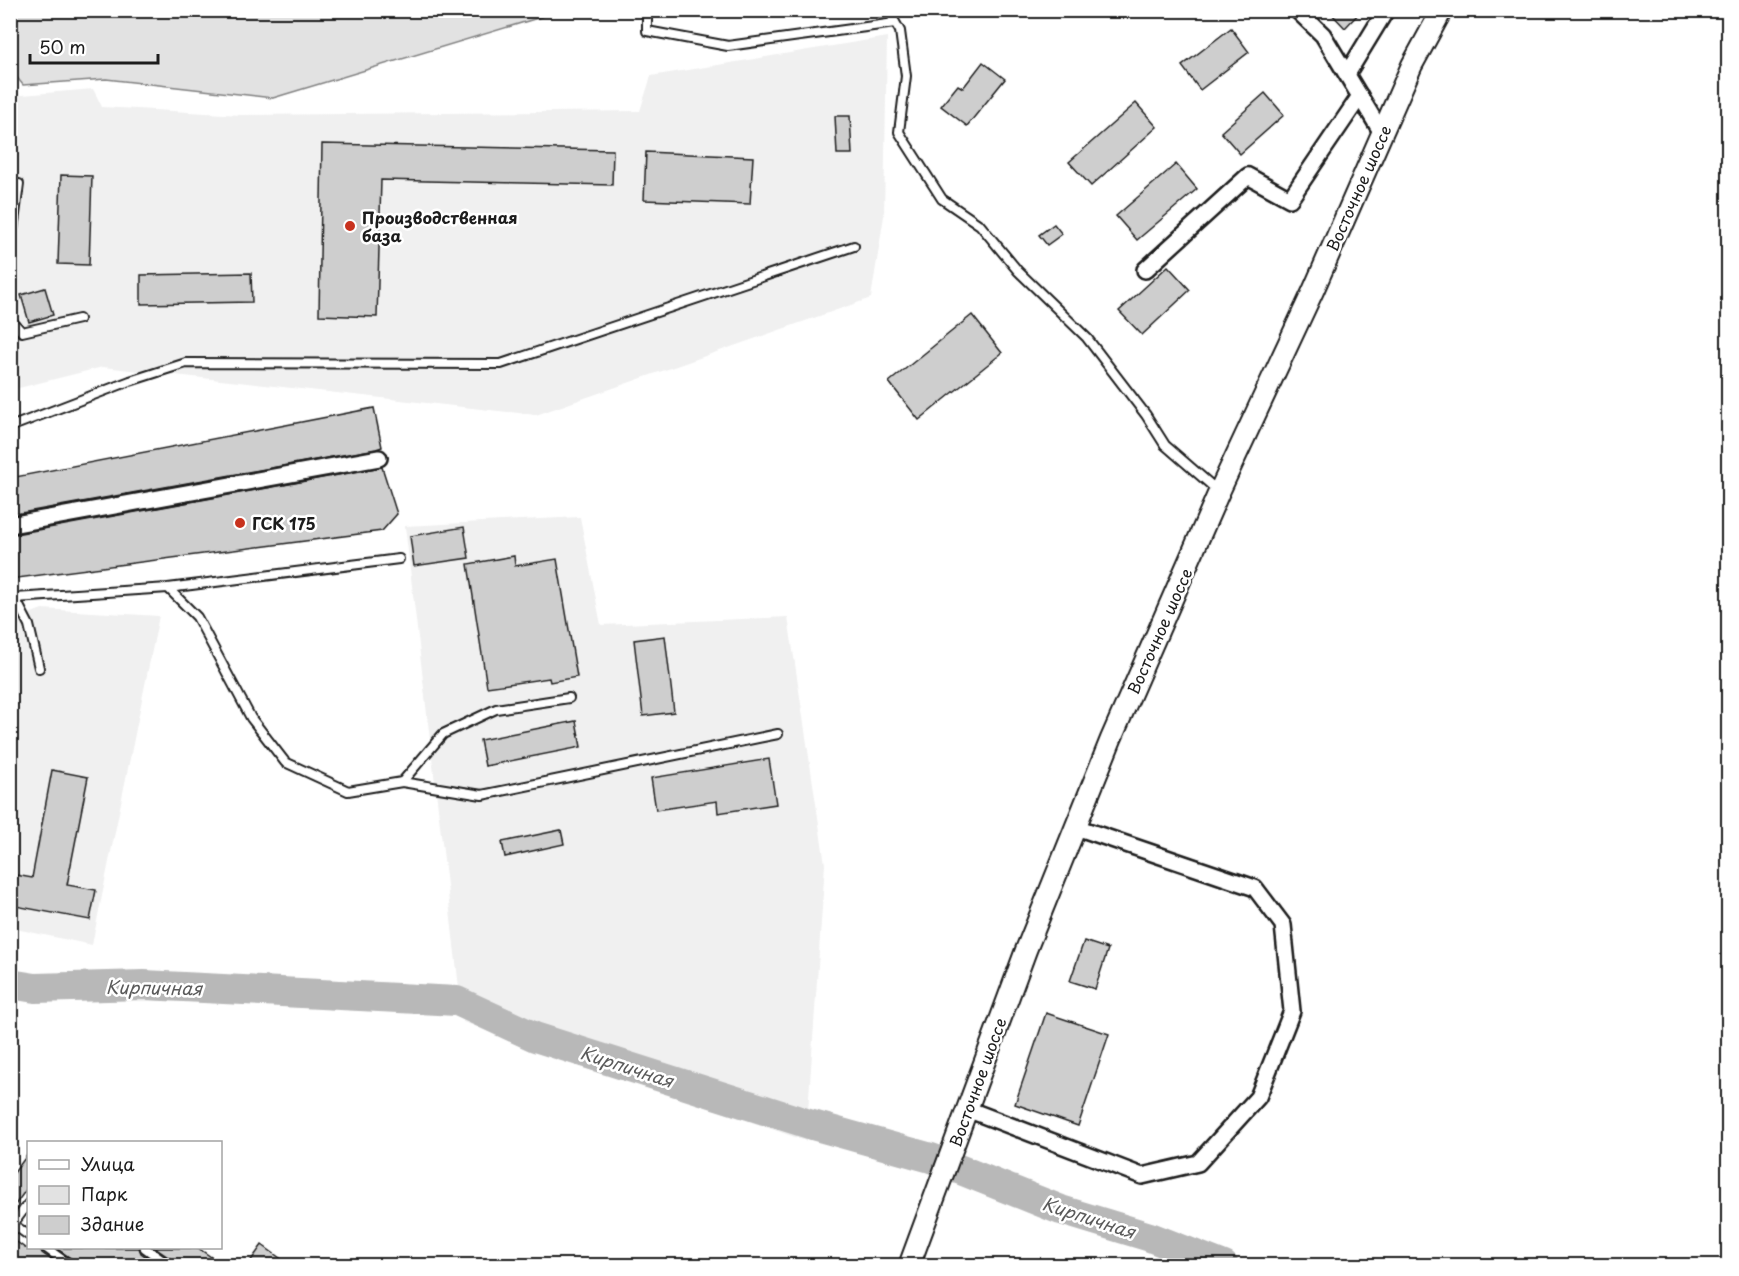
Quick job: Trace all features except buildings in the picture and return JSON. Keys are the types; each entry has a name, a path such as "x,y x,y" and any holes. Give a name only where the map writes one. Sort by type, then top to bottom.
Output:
{"street":[{"path":"1297,10 1323,35 1383,133"},
{"path":"1347,74 1386,10"},
{"name":"Восточное шоссе","path":"909,1266 1026,950 1112,739 1219,492 1313,291 1412,65 1442,10"},
{"path":"1145,270 1248,176 1290,199 1360,96"},
{"path":"10,525 379,458"},
{"path":"967,1109 1142,1176 1198,1163 1258,1097 1292,1011 1283,925 1255,888 1076,827"}],"lane":[{"path":"647,10 647,31 728,46 895,23"},
{"path":"888,10 900,31 906,76 899,132 942,199 980,225 1018,271 1087,338 1146,415 1165,444 1219,492"},
{"path":"10,253 19,184"},
{"path":"10,427 130,381 186,363 501,364 854,246"},
{"path":"10,319 22,332 79,319"},
{"path":"39,668 29,625 13,597 168,588 399,559"},
{"path":"168,588 197,617 252,718 285,762 348,791 402,782 482,795 778,734"},
{"path":"402,782 443,734 496,709 569,698"},
{"path":"27,1205 11,1224 27,1234"},
{"path":"47,1249 71,1266"},
{"path":"146,1249 170,1266"}],"shaded area":[{"path":"887,37 884,216 871,298 536,415 103,367 11,390 11,96 93,89 102,107 241,115 640,111 651,76"},
{"path":"580,517 601,625 788,617 825,864 806,1141 463,1022 405,526"},
{"path":"42,609 159,616 92,945 11,928 11,621"}],"green space":[{"path":"10,11 561,11 273,98 106,79 23,85 11,70"}],"waterway":[{"name":"Кирпичная","path":"10,984 35,988 144,985 457,1001 535,1037 809,1124 931,1158 1061,1210 1150,1237 1224,1266"}],"place":[{"name":"Производственная база","path":"350,226"},
{"name":"ГСК 175","path":"240,523"}]}
